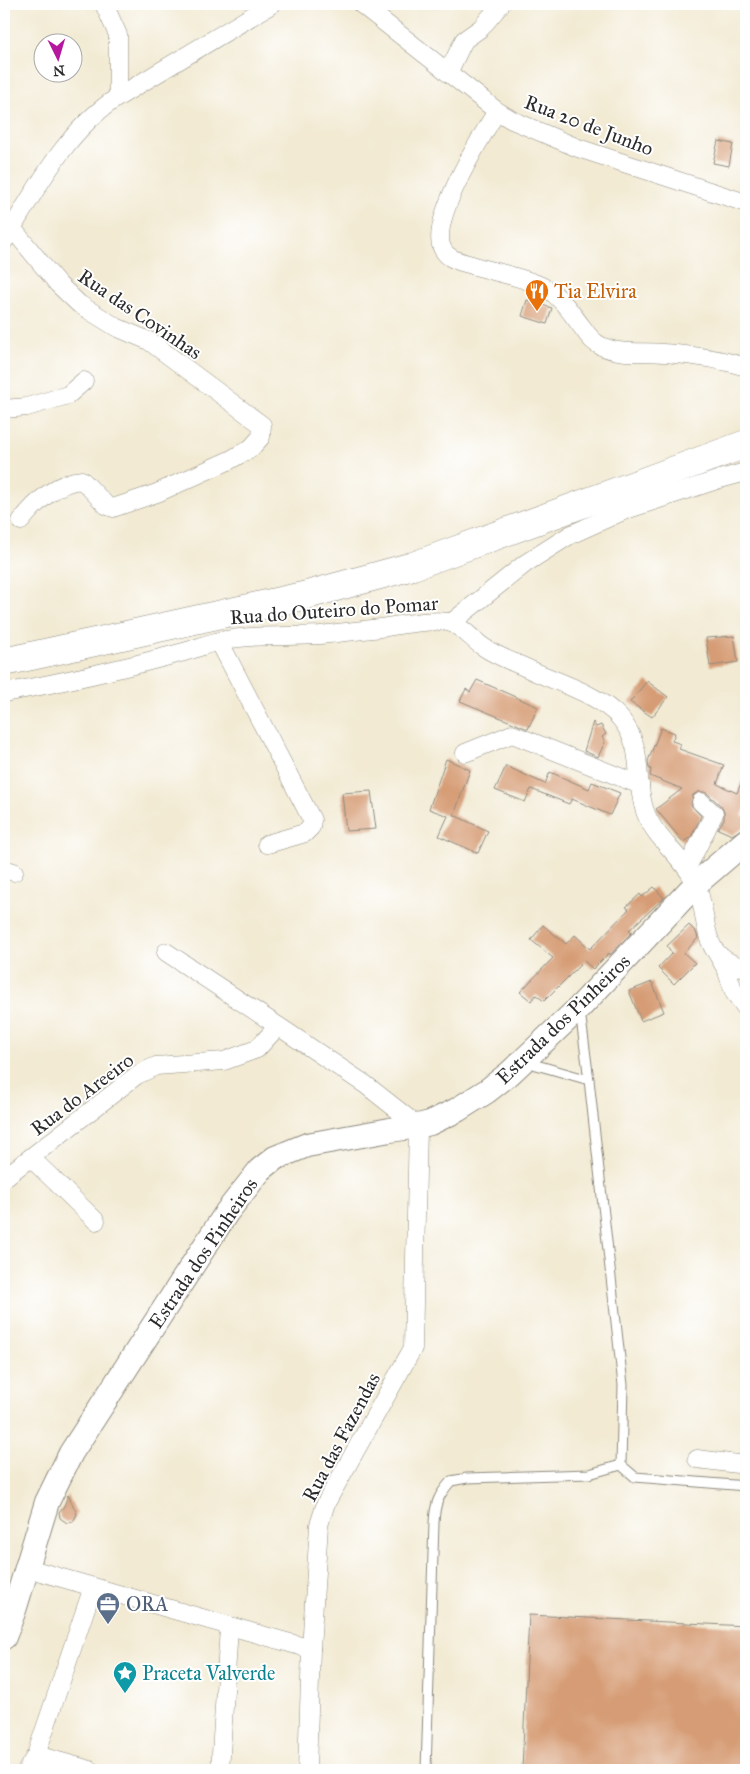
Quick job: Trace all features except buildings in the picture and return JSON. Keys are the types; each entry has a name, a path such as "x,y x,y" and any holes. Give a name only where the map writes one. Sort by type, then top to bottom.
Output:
{"highway":[{"path":"4,648 255,593 353,568 434,544 746,430"},
{"path":"4,662 303,596 412,566 746,444"}],"main road":[{"name":"Estrada dos Pinheiros","path":"5,1632 47,1502 71,1454 227,1212 256,1175 275,1158 307,1145 418,1126 442,1118 474,1100 504,1078 579,1008 692,876 746,840"}],"street":[{"path":"104,4 118,36 118,97"},
{"path":"8,234 63,148 104,106 272,4"},
{"name":"Rua 20 de Junho","path":"361,4 497,111 525,126 578,148 746,203"},
{"path":"448,73 464,40 481,28 501,4"},
{"path":"497,111 463,170 451,199 441,230 441,247 446,253 458,261 536,283 550,290 563,302 590,339 600,346 630,352 665,353 706,358 746,367"},
{"name":"Rua das Covinhas","path":"8,234 79,304 116,327 149,341 262,426 261,437 252,448 157,493 113,508 106,505 82,480 72,480 44,496 30,509 22,521"},
{"path":"4,409 27,407 68,395 84,380"},
{"path":"451,623 526,563 570,535 623,511 746,472"},
{"name":"Rua do Outeiro do Pomar","path":"4,693 185,652 220,641 255,636 320,635 433,621 451,623 483,647 600,702 620,718 632,737 636,748 644,810 653,827 692,876"},
{"path":"220,641 312,820 311,827 305,833 267,844"},
{"path":"465,753 512,734 640,779"},
{"path":"701,802 714,814 692,876 709,940 726,969 734,992 746,1008"},
{"path":"166,952 366,1085 418,1126"},
{"path":"716,952 730,964 746,968"},
{"name":"Rua do Areeiro","path":"4,1178 137,1075 156,1066 224,1061 257,1048 278,1026"},
{"name":"Rua das Fazendas","path":"307,1770 311,1649 319,1525 326,1503 413,1348 418,1126"},
{"path":"31,1158 96,1221"},
{"path":"697,1459 746,1465"},
{"path":"27,1568 311,1649"},
{"path":"90,1770 32,1763 93,1587"},
{"path":"220,1770 229,1627"}],"lane":[{"path":"579,1008 589,1080 623,1385 621,1465"},
{"path":"523,1061 589,1080"},
{"path":"621,1465 635,1477 746,1486"},
{"path":"426,1770 435,1504 443,1491 451,1481 467,1478 589,1474 621,1465"}],"place":[{"name":"Tia Elvira","path":"537,312"},
{"name":"ORA","path":"108,1625"},
{"name":"Praceta Valverde","path":"125,1694"}]}
